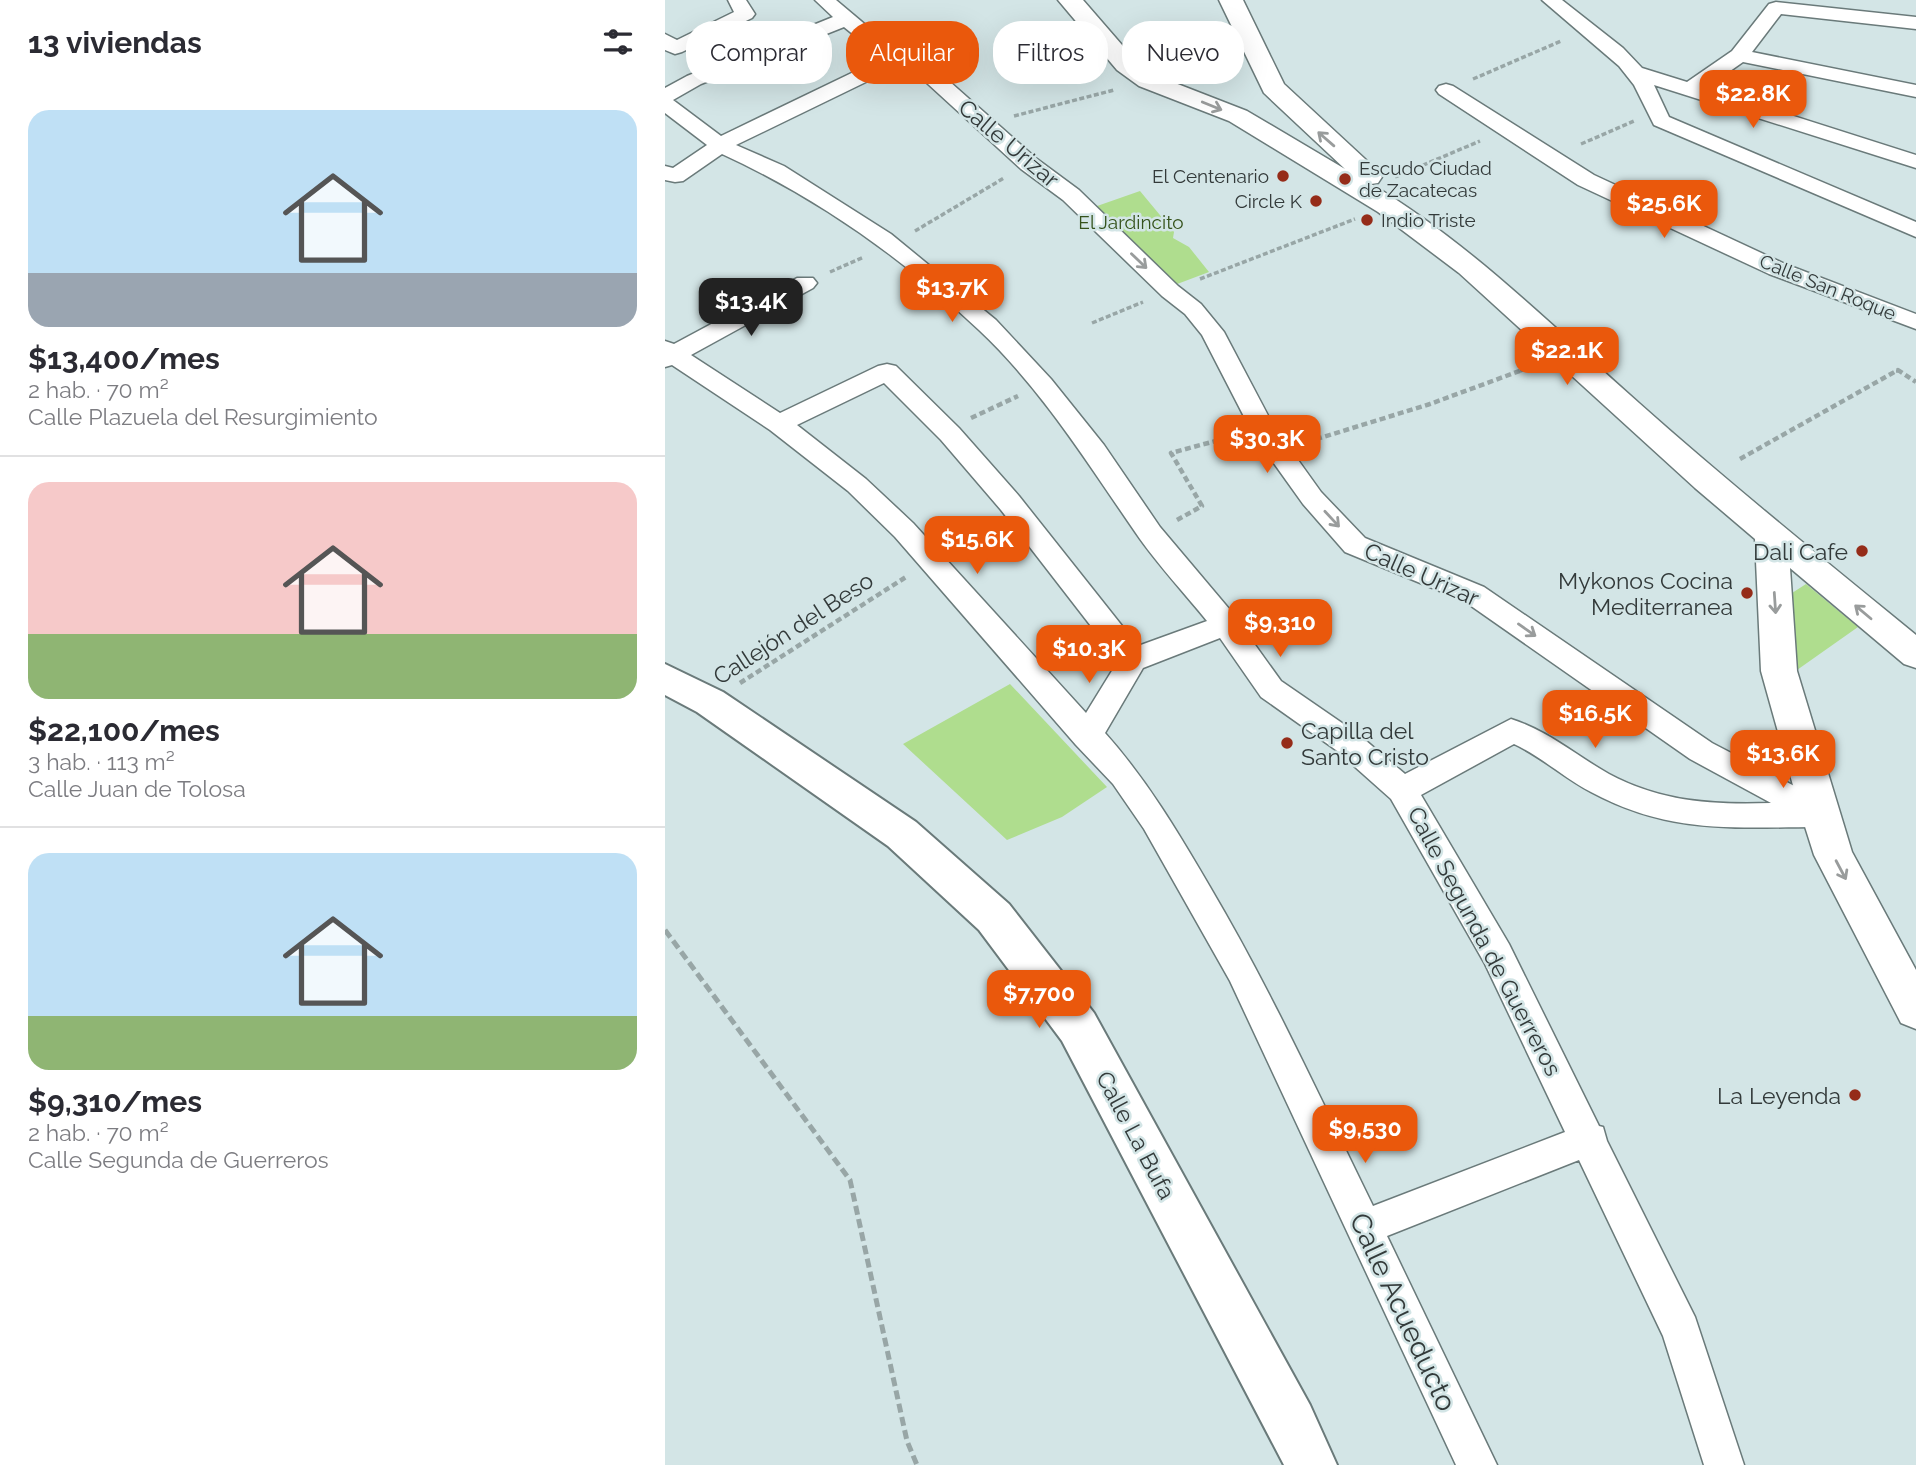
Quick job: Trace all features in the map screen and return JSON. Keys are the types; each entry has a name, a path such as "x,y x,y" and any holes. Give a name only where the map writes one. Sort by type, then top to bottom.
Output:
{"main road":[{"name":"Calle La Bufa","path":"665,678 710,702 902,834 994,917 1078,1027 1292,1423 1311,1465"}],"street":[{"path":"665,40 675,48 745,14 737,0"},
{"name":"Calle Urizar","path":"824,0 848,21"},
{"path":"1070,0 1122,60"},
{"path":"1231,0 1273,88 1383,195 1568,353 1771,535 1916,655"},
{"path":"1551,0 1585,30 1621,54 1648,88 1655,112 1661,121 1916,230"},
{"path":"1691,89 1739,55 1776,8 1916,23"},
{"path":"665,96 694,80 846,19"},
{"path":"1739,55 1916,91"},
{"path":"1635,72 1916,162"},
{"path":"670,174 847,84"},
{"name":"Calle Urizar","path":"940,84 1029,164 1071,195 1170,291 1193,309 1212,331 1262,428 1312,498 1356,545 1474,594 1701,751 1820,814"},
{"path":"1156,84 1238,116 1383,195"},
{"name":"Calle San Roque","path":"1446,90 1586,180 1777,270 1916,322"},
{"name":"Calle Segunda de Guerreros","path":"665,103 721,146 776,171 891,245 988,325 1042,385 1094,451 1151,534 1226,625 1271,689 1347,742 1402,790 1497,954 1590,1139 1681,1331 1724,1465"},
{"path":"1797,122 1916,146"},
{"path":"668,354 805,283"},
{"name":"Calle Acueducto","path":"668,354 779,424 857,485 904,530 1087,737 1124,775 1155,820 1242,971 1476,1465"},
{"path":"779,424 887,372 945,430 1010,503 1133,660"},
{"path":"1771,535 1779,671 1820,814 1833,855 1916,1010"},
{"path":"1087,737 1133,660 1226,625"},
{"path":"1402,790 1511,731 1525,734 1596,781 1635,800 1671,810 1728,815 1820,814"},
{"path":"1364,1227 1590,1139"}],"path":[{"path":"1446,90 1585,30"},
{"path":"983,124 1136,84"},
{"path":"1552,158 1655,112"},
{"path":"1093,323 1383,195 1506,130"},
{"path":"805,283 891,245 1029,164"},
{"path":"1277,449 1325,438 1430,404 1568,353"},
{"path":"1740,459 1898,370 1916,382"},
{"path":"945,430 1042,385"},
{"path":"1151,534 1202,506 1171,453 1262,428"},
{"name":"Callejón del Beso","path":"710,702 930,561"},
{"path":"665,930 849,1180 907,1441 916,1465"}],"green space":[{"name":"El Jardincito","path":"1140,191 1174,232 1173,238 1189,247 1209,272 1164,289 1080,212"},
{"path":"1806,584 1858,627 1797,670 1789,595"},
{"path":"1010,684 1107,787 1062,817 1007,840 903,744"}],"place":[{"name":"El Centenario","path":"1283,176"},
{"name":"Escudo Ciudad de Zacatecas","path":"1345,179"},
{"name":"Circle K","path":"1316,201"},
{"name":"Indio Triste","path":"1367,220"},
{"name":"Dali Cafe","path":"1862,551"},
{"name":"Mykonos Cocina Mediterranea","path":"1747,593"},
{"name":"Capilla del Santo Cristo","path":"1287,743"},
{"name":"La Leyenda","path":"1855,1095"}]}
